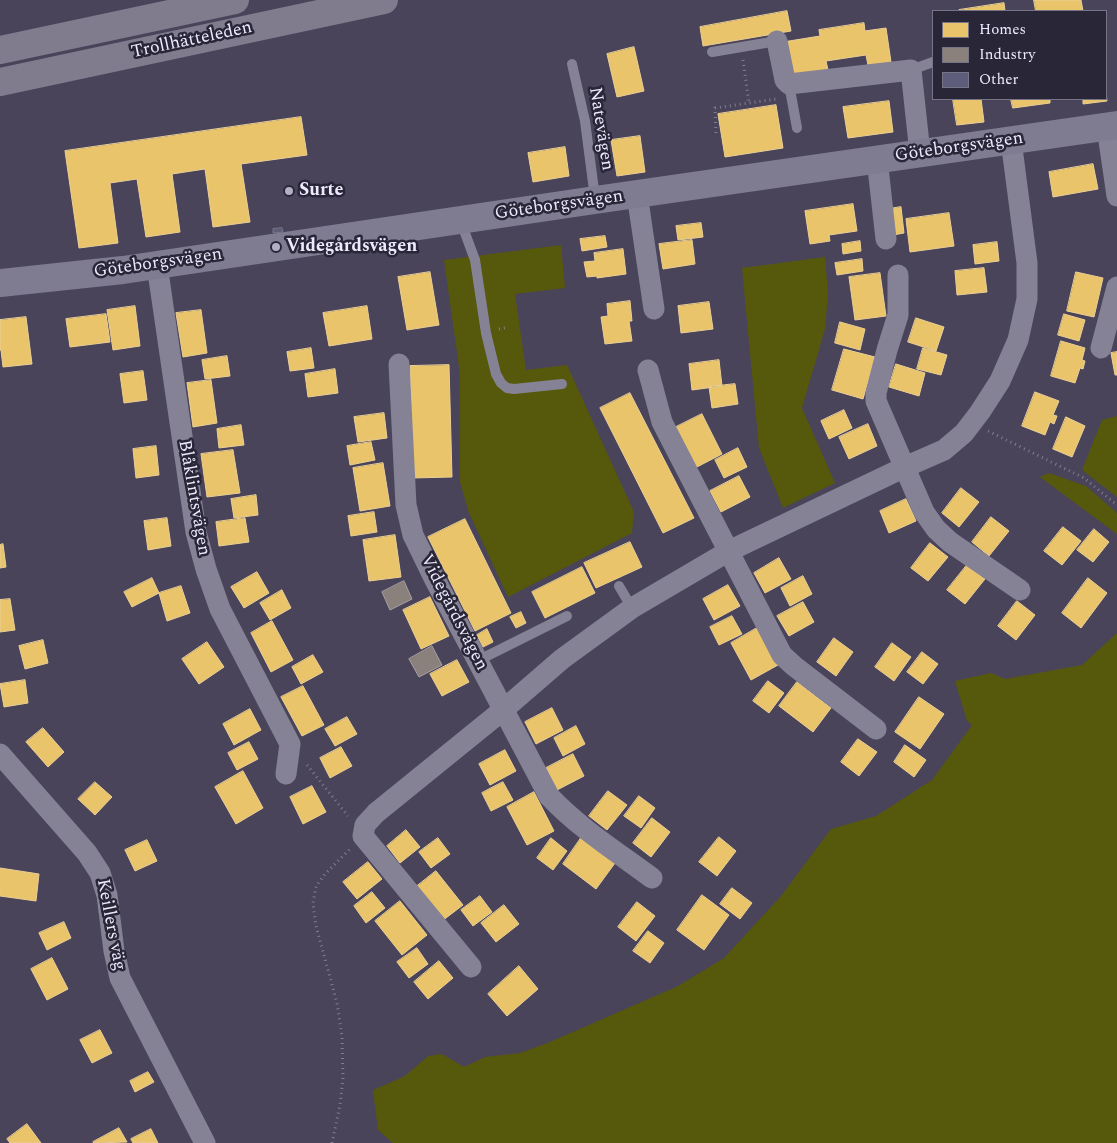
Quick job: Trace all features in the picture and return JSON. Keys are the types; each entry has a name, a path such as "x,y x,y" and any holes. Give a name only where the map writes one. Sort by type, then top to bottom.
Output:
{"highway":[{"name":"Trollhätteleden","path":"0,50 235,0"},
{"name":"Trollhätteleden","path":"0,82 384,0"}],"street":[{"path":"777,41 785,80 791,90 911,70 920,153"},
{"path":"1112,126 1117,196"},
{"name":"Göteborgsvägen","path":"0,283 75,276 157,265 1112,126"},
{"path":"471,967 364,836 365,825 376,813 503,710 562,659 632,608 729,551 944,450 964,433 1000,380 1018,340 1027,299 1027,263 1011,140"},
{"path":"877,159 886,239"},
{"path":"637,194 654,309"},
{"name":"Blåklintsvägen","path":"157,265 191,506 206,569 220,609 290,744"},
{"path":"898,275 898,315 887,350 876,393 876,401 924,512 936,529 950,542 1020,590"},
{"path":"1101,348 1117,287"},
{"name":"Videgårdsvägen","path":"398,364 406,505 414,535 433,576 549,796 577,824 652,878"},
{"path":"648,370 662,422 782,655 876,729"},
{"path":"286,774 290,744"},
{"name":"Keillers väg","path":"0,754 87,853 100,873 107,895 114,951 120,978 205,1143"}],"lane":[{"path":"712,52 777,41"},
{"path":"911,70 932,62"},
{"name":"Natevägen","path":"572,64 585,121 595,200"},
{"path":"791,90 797,128"},
{"path":"464,220 465,233 475,260 486,333 496,374 501,383 507,388 562,384"},
{"path":"619,586 632,608"},
{"path":"477,660 567,616"}],"path":[{"path":"741,47 748,103"},
{"path":"716,133 715,108 748,103 791,90"},
{"path":"971,423 1084,478 1117,504"},
{"path":"290,744 364,836 325,874 316,886 313,903 316,926 337,1003 342,1036 343,1078 340,1105 332,1143"}],"shaded area":[{"path":"561,245 565,288 515,294 526,370 567,365 634,512 632,533 508,597 469,513 460,482 460,374 444,260"},
{"path":"825,257 828,294 825,329 802,408 835,483 783,508 759,448 742,268"},
{"path":"1117,416 1117,497 1082,470 1102,420"},
{"path":"1049,473 1086,486 1117,513 1117,534 1040,477"},
{"path":"1117,633 1117,1143 393,1143 378,1130 373,1090 405,1076 428,1056 442,1054 464,1067 485,1057 520,1053 550,1042 678,986 724,958 781,896 831,829 876,816 932,780 972,725 967,721 955,681 991,673 1005,679 1082,665"}],"building: Homes":[{"path":"1034,0 1081,0 1083,10 1036,10"},
{"path":"1004,3 1005,10 959,10"},
{"path":"787,11 791,31 703,46 700,27"},
{"path":"864,23 865,31 886,28 891,62 868,65 866,55 826,61 828,70 789,76 783,42 820,36 819,30"},
{"path":"634,47 644,91 617,97 607,54"},
{"path":"953,100 981,100 984,122 957,125"},
{"path":"1011,100 1050,100 1050,103 1013,108"},
{"path":"1083,100 1107,100 1107,101 1083,104"},
{"path":"889,101 893,132 848,138 843,107"},
{"path":"776,105 783,148 725,157 718,114"},
{"path":"301,117 307,155 241,164 250,222 213,227 205,169 172,174 180,232 146,237 137,179 110,183 118,243 79,248 65,151"},
{"path":"640,136 645,172 617,176 611,140"},
{"path":"565,147 569,176 533,182 528,153"},
{"path":"1093,164 1098,189 1053,197 1049,172"},
{"path":"853,204 857,231 829,235 830,241 810,244 805,211"},
{"path":"901,207 904,233 893,235 889,209"},
{"path":"949,213 954,246 910,252 906,219"},
{"path":"701,223 703,237 678,240 676,226"},
{"path":"605,236 607,247 582,251 580,239"},
{"path":"692,240 695,264 663,269 659,244"},
{"path":"860,241 861,251 843,254 842,244"},
{"path":"997,242 999,261 975,264 973,245"},
{"path":"623,249 626,274 597,278 597,276 587,277 584,262 595,261 594,253"},
{"path":"862,259 863,271 837,275 835,263"},
{"path":"984,268 987,292 957,295 955,271"},
{"path":"430,272 439,325 407,330 398,277"},
{"path":"1076,272 1103,278 1094,317 1067,311"},
{"path":"880,273 886,316 855,320 849,277"},
{"path":"630,301 632,321 629,321 632,341 605,344 601,317 608,316 607,304"},
{"path":"709,302 713,329 681,333 678,306"},
{"path":"135,306 140,346 113,350 107,310"},
{"path":"367,306 372,339 329,346 323,313"},
{"path":"201,310 207,353 183,357 176,313"},
{"path":"106,314 110,342 70,347 66,319"},
{"path":"1064,314 1085,320 1079,341 1058,335"},
{"path":"26,317 32,364 3,367 0,350 0,320"},
{"path":"916,318 944,327 936,351 908,342"},
{"path":"840,322 865,329 860,350 835,343"},
{"path":"1061,341 1085,348 1082,360 1085,361 1083,369 1080,368 1075,383 1051,376"},
{"path":"311,348 314,368 290,371 287,352"},
{"path":"923,348 947,355 941,375 917,369"},
{"path":"844,349 875,357 863,399 832,390"},
{"path":"1117,352 1117,375 1115,375 1111,353"},
{"path":"227,356 230,376 205,379 202,360"},
{"path":"719,360 722,386 692,390 689,364"},
{"path":"896,364 925,373 919,396 889,387"},
{"path":"449,365 452,477 413,478 410,366"},
{"path":"335,369 338,393 308,397 305,374"},
{"path":"143,371 147,400 124,403 120,374"},
{"path":"211,380 217,423 193,427 187,383"},
{"path":"735,384 738,404 712,408 709,387"},
{"path":"1035,392 1059,401 1053,415 1057,416 1054,424 1050,422 1045,435 1022,426"},
{"path":"630,393 694,518 663,533 600,408"},
{"path":"844,410 852,428 829,439 821,421"},
{"path":"384,413 387,438 358,442 354,417"},
{"path":"702,414 722,454 695,468 674,428"},
{"path":"1066,417 1085,426 1072,457 1053,449"},
{"path":"868,424 877,446 849,459 839,437"},
{"path":"241,425 244,445 219,448 217,429"},
{"path":"371,442 375,460 350,465 347,446"},
{"path":"156,446 159,475 136,478 133,449"},
{"path":"738,448 747,467 724,478 715,460"},
{"path":"233,450 240,493 207,497 201,454"},
{"path":"383,463 390,506 360,511 353,468"},
{"path":"739,476 750,497 721,512 710,491"},
{"path":"961,488 979,502 959,527 942,513"},
{"path":"256,495 258,515 234,518 231,499"},
{"path":"906,499 916,521 889,533 880,511"},
{"path":"374,512 377,532 351,536 348,516"},
{"path":"991,517 1009,531 989,556 972,542"},
{"path":"167,518 171,546 148,550 144,521"},
{"path":"245,518 249,542 219,546 216,522"},
{"path":"465,519 511,613 475,631 428,537"},
{"path":"1063,527 1081,541 1062,565 1044,551"},
{"path":"1094,529 1109,542 1093,562 1077,550"},
{"path":"395,535 401,577 369,581 363,540"},
{"path":"630,542 642,567 596,588 584,563"},
{"path":"930,543 948,557 928,581 911,568"},
{"path":"3,544 6,567 0,568 0,545"},
{"path":"779,558 791,579 765,593 754,573"},
{"path":"967,565 985,579 965,604 947,590"},
{"path":"582,567 595,593 545,618 532,592"},
{"path":"257,572 269,593 244,608 231,587"},
{"path":"803,576 812,594 790,606 781,588"},
{"path":"152,578 159,593 132,607 124,592"},
{"path":"1088,578 1107,593 1081,628 1062,613"},
{"path":"728,585 740,606 714,620 703,599"},
{"path":"181,586 190,613 167,621 159,593"},
{"path":"282,590 291,608 270,620 260,603"},
{"path":"430,597 449,636 421,649 403,610"},
{"path":"10,599 15,630 0,632 0,600"},
{"path":"1017,601 1035,615 1016,640 998,626"},
{"path":"803,602 814,622 789,636 777,616"},
{"path":"521,612 526,623 516,628 510,617"},
{"path":"732,616 742,634 719,645 710,627"},
{"path":"272,621 293,660 271,672 251,633"},
{"path":"757,628 778,665 751,680 731,643"},
{"path":"487,629 493,642 483,647 477,635"},
{"path":"834,638 853,652 836,676 817,662"},
{"path":"43,640 48,663 25,669 19,646"},
{"path":"207,642 224,667 199,684 182,659"},
{"path":"892,643 911,657 894,681 875,667"},
{"path":"922,652 938,664 923,684 907,672"},
{"path":"313,655 323,672 301,684 292,667"},
{"path":"457,660 469,682 442,696 430,674"},
{"path":"25,680 28,703 4,707 0,684"},
{"path":"768,681 784,693 769,713 753,701"},
{"path":"797,682 831,708 813,732 779,706"},
{"path":"303,686 324,725 302,736 281,697"},
{"path":"919,697 944,714 920,749 895,732"},
{"path":"552,708 563,730 536,744 525,722"},
{"path":"250,709 261,730 234,745 223,724"},
{"path":"347,717 357,734 335,746 325,729"},
{"path":"576,726 585,744 563,756 554,738"},
{"path":"43,728 64,752 48,767 26,742"},
{"path":"858,739 877,752 859,776 841,762"},
{"path":"249,742 258,759 237,770 228,753"},
{"path":"905,745 926,760 914,777 894,762"},
{"path":"341,747 352,766 330,778 320,758"},
{"path":"505,750 516,771 490,785 479,764"},
{"path":"573,754 584,776 557,790 546,768"},
{"path":"243,771 263,808 236,824 215,787"},
{"path":"95,782 112,797 95,815 78,799"},
{"path":"503,782 513,800 491,811 482,793"},
{"path":"312,786 326,812 303,824 290,797"},
{"path":"608,791 627,805 607,830 589,816"},
{"path":"534,792 554,831 527,845 507,807"},
{"path":"639,796 655,808 641,828 624,816"},
{"path":"652,818 670,832 651,857 633,843"},
{"path":"406,830 420,847 400,863 387,846"},
{"path":"719,837 736,851 717,876 699,862"},
{"path":"438,838 450,854 431,868 419,852"},
{"path":"551,838 567,851 553,870 537,858"},
{"path":"581,838 615,863 596,889 563,864"},
{"path":"147,840 157,861 135,871 125,850"},
{"path":"368,862 382,879 357,899 343,882"},
{"path":"0,868 39,874 36,901 0,896"},
{"path":"436,871 463,905 442,921 416,887"},
{"path":"732,888 752,903 740,919 720,904"},
{"path":"372,892 385,908 366,923 354,906"},
{"path":"702,895 729,915 704,950 677,930"},
{"path":"480,896 492,912 473,926 461,910"},
{"path":"400,901 427,935 402,955 375,921"},
{"path":"637,902 655,916 636,941 618,927"},
{"path":"504,905 519,924 496,942 481,923"},
{"path":"64,922 71,938 47,950 39,933"},
{"path":"648,931 664,943 650,963 633,951"},
{"path":"417,948 428,964 409,978 397,962"},
{"path":"52,958 68,989 47,1000 31,969"},
{"path":"439,961 453,978 428,999 414,982"},
{"path":"519,966 538,989 507,1016 488,994"},
{"path":"100,1030 112,1053 92,1063 80,1040"},
{"path":"148,1072 154,1082 135,1092 130,1081"},
{"path":"27,1124 41,1143 10,1143 7,1139"},
{"path":"119,1128 127,1142 93,1142"},
{"path":"151,1129 158,1143 133,1143 131,1139"}],"building: Industry":[{"path":"404,581 412,599 390,610 382,592"},
{"path":"432,646 442,665 419,677 409,659"}],"building: Other":[{"path":"282,228 283,232 273,233 273,229"}],"place":[{"name":"Surte","path":"289,191"},
{"name":"Videgårdsvägen","path":"276,247"}]}
